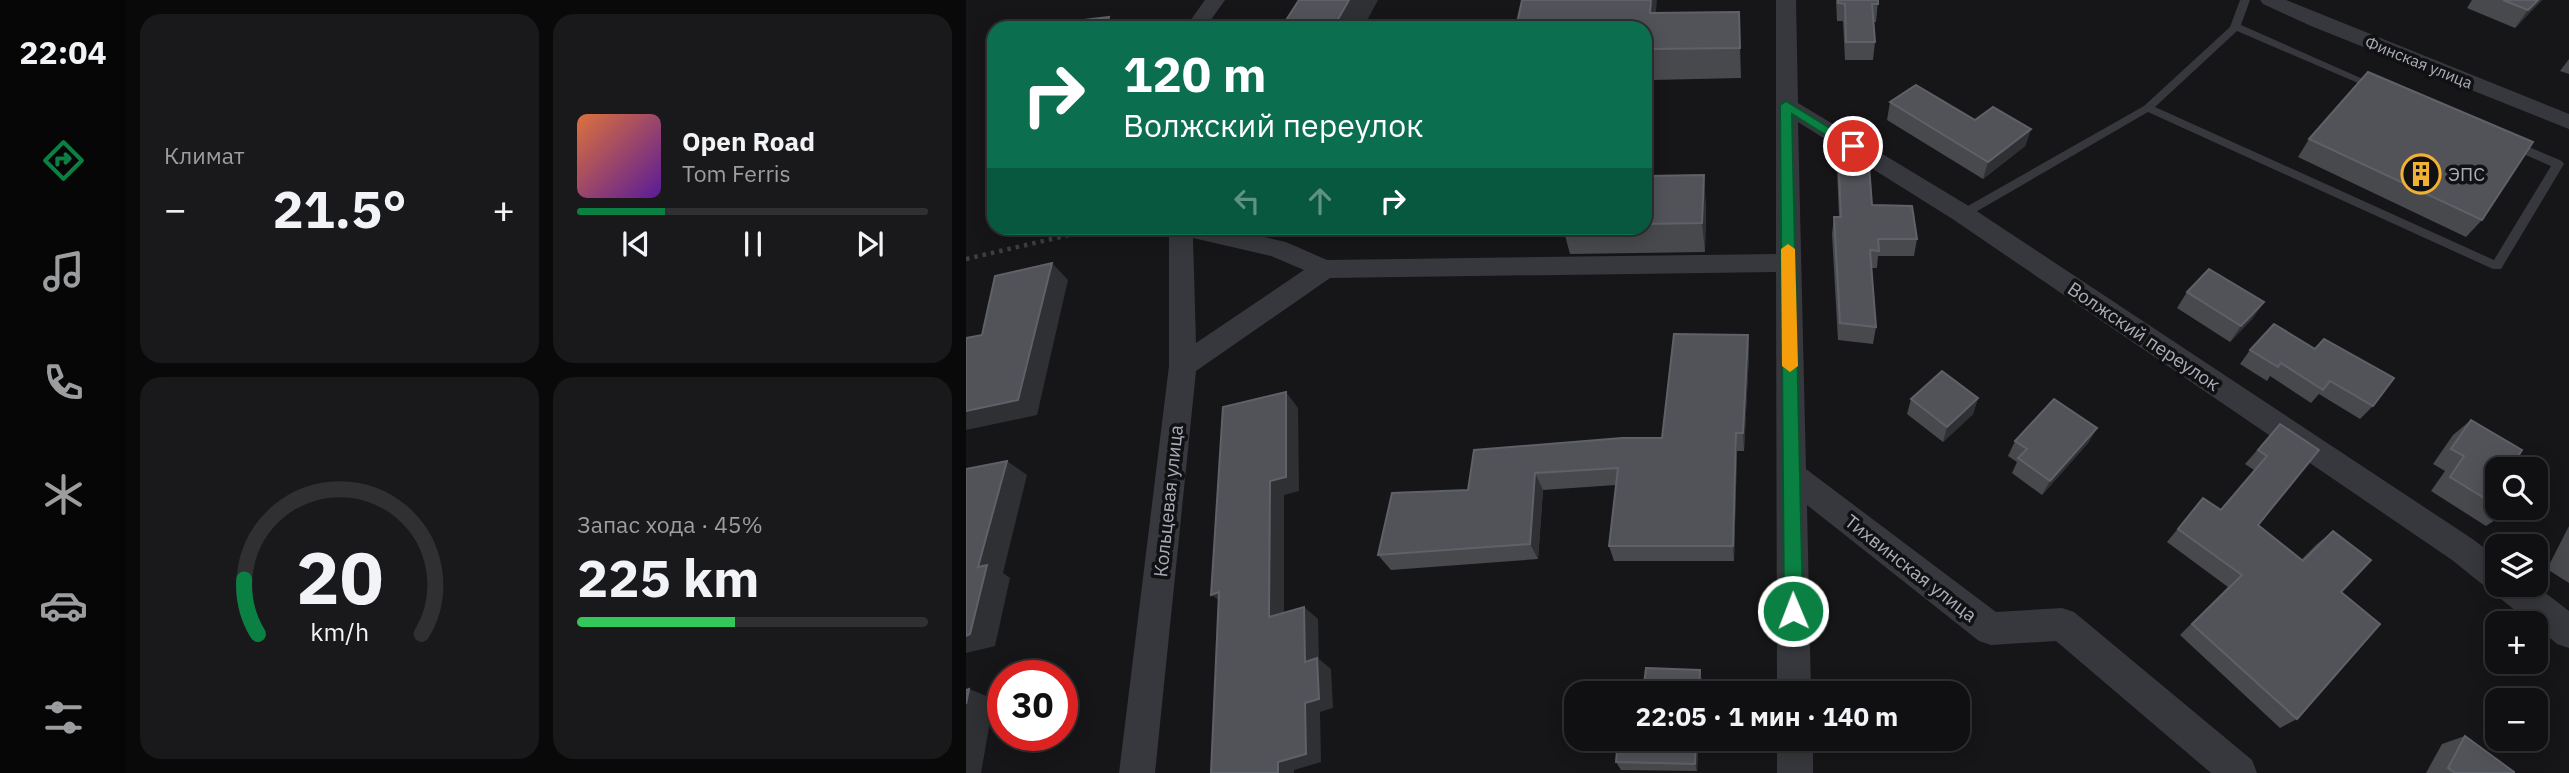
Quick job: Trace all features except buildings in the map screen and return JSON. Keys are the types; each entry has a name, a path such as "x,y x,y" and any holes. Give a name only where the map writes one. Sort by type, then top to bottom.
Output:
{"street":[{"path":"1200,21 1214,0"},
{"path":"1786,0 1794,681"},
{"name":"Финская улица","path":"2270,0 2318,22 2569,122"},
{"name":"Волжский переулок","path":"1786,105 1963,214 2485,567"},
{"name":"Кольцевая улица","path":"1137,773 1183,366 1183,235"},
{"path":"1216,235 1277,248 1325,268 1788,263"},
{"path":"1183,366 1325,268"},
{"name":"Тихвинская улица","path":"1791,475 1991,629 2062,624 2239,773"},
{"path":"2525,597 2569,632"},
{"path":"1795,751 1795,773"}],"lane":[{"path":"1963,214 2148,108 2236,27 2245,0"},
{"path":"2236,27 2383,90"},
{"path":"2148,108 2497,266 2558,164 2495,137"}],"path":[{"path":"966,259 1069,235"}],"slow traffic":[{"path":"1788,249 1790,366"}],"place":[{"name":"ЭПС","path":"2421,174"}],"route":[{"path":"1793,611 1786,105 1853,146"}]}
